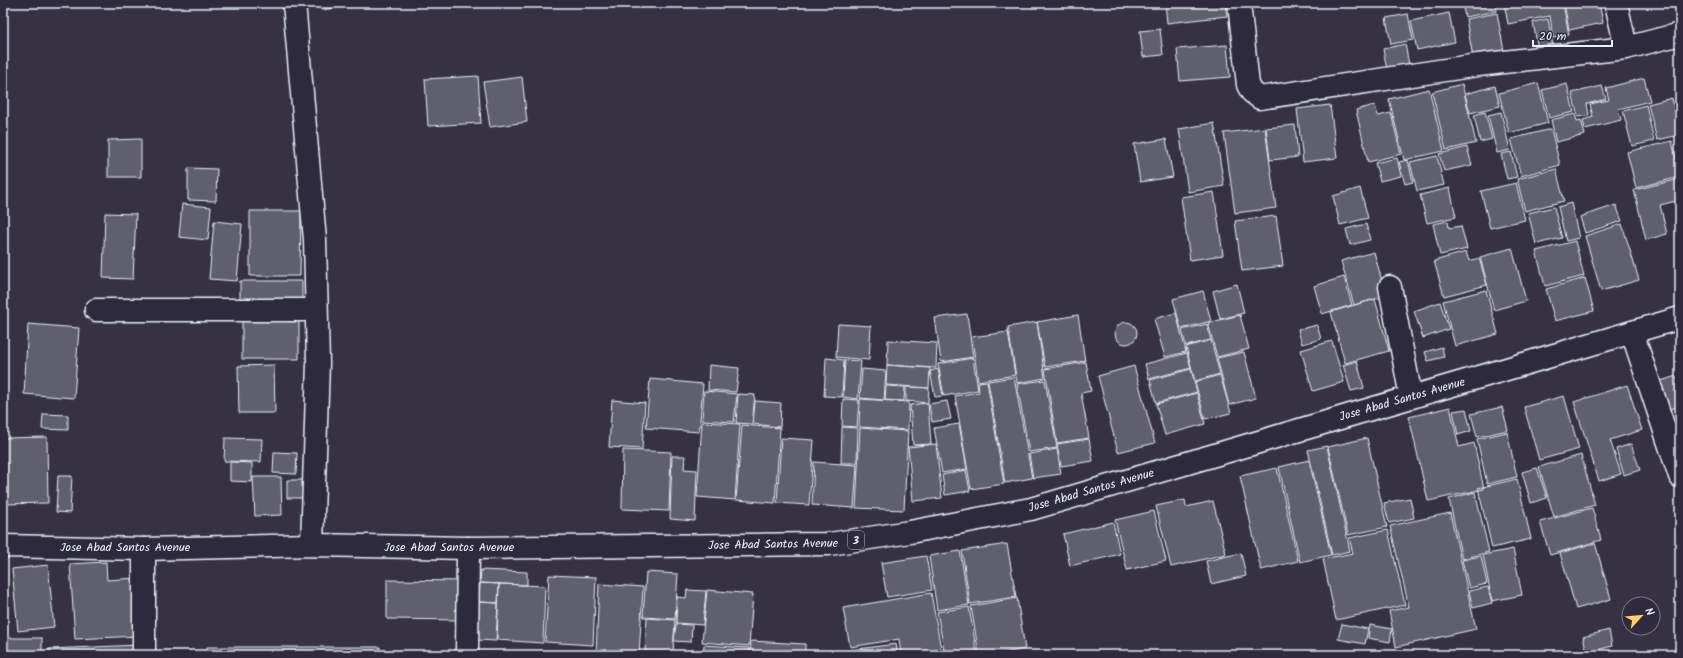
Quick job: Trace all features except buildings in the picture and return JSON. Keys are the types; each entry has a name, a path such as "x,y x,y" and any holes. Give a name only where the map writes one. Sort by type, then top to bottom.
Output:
{"main road":[{"path":"294,3 315,240 318,362 312,545"},
{"path":"1239,3 1248,85 1252,92 1260,98 1478,65 1626,48 1680,34"},
{"path":"1616,3 1626,48"},
{"path":"1390,287 1412,397"},
{"path":"96,310 316,310"},
{"name":"Jose Abad Santos Avenue","path":"3,546 144,549 312,545 468,548 829,544 910,532 1030,509 1680,318"},
{"path":"1632,332 1680,476"},
{"path":"467,655 468,548"},
{"path":"144,549 144,655"}]}
